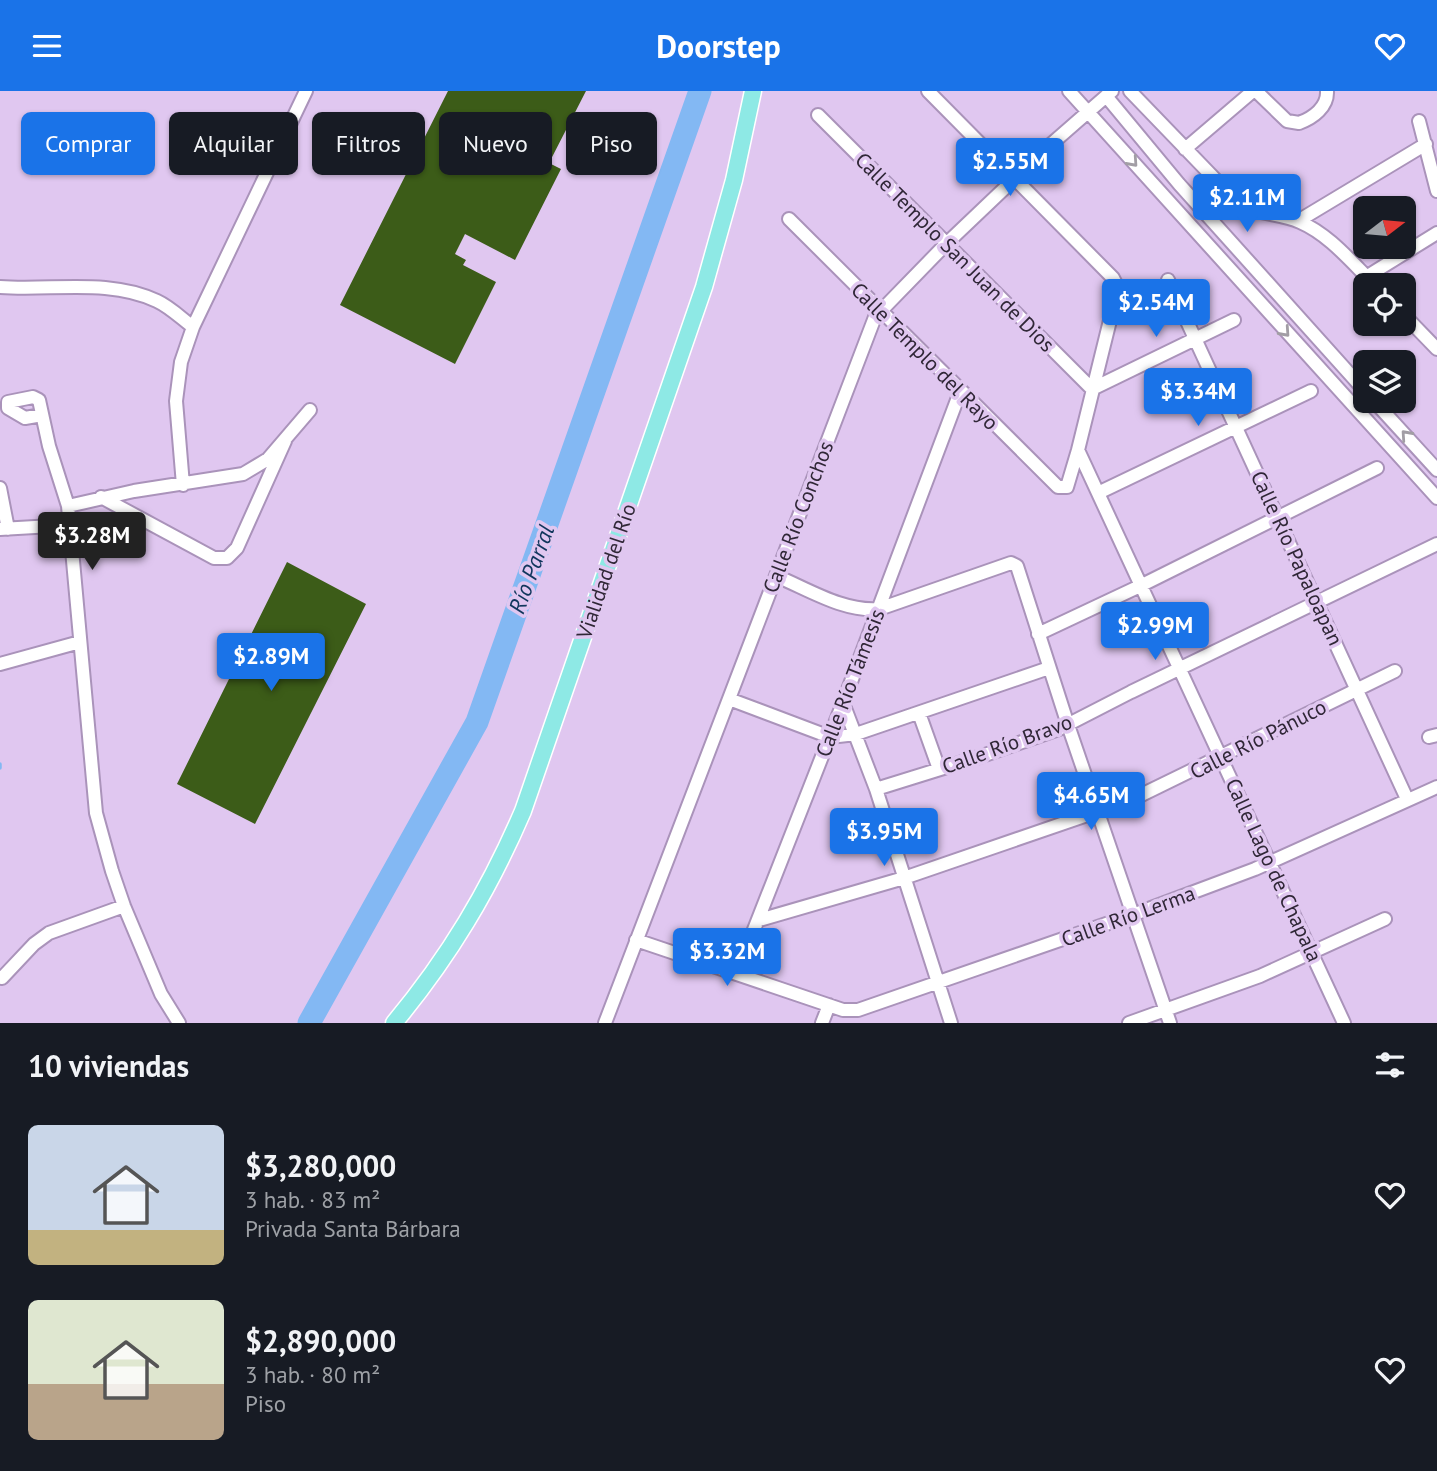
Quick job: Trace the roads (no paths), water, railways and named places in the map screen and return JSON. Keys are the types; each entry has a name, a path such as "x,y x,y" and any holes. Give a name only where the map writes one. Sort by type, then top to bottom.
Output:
{"main road":[{"name":"Vialidad del Río","path":"394,1023 442,961 465,926 499,865 523,811 704,287 731,193 753,91"}],"street":[{"path":"183,485 176,401 181,362 192,327 306,91"},
{"path":"928,91 1112,278 1118,288 1078,450"},
{"path":"1069,91 1437,498"},
{"path":"1130,91 1238,203 1248,209 1298,221 1330,241 1362,273"},
{"path":"1185,149 1254,91 1287,121 1299,123 1322,108 1327,99 1327,91"},
{"path":"1109,94 1180,184 1353,378"},
{"name":"Calle Río Conchos","path":"605,1023 879,310 1015,179 1109,94"},
{"name":"Calle Templo San Juan de Dios","path":"818,115 1092,389"},
{"path":"1419,121 1437,191"},
{"path":"1298,221 1426,144"},
{"name":"Calle Templo del Rayo","path":"789,219 1058,488 1069,484 1078,450"},
{"path":"1381,273 1437,233"},
{"name":"Calle Río Papaloapan","path":"1168,280 1407,799"},
{"path":"0,287 108,288 137,293 160,302 192,327"},
{"path":"1092,389 1234,320"},
{"path":"1416,327 1437,349"},
{"path":"1098,493 1311,391"},
{"name":"Calle Río Támesis","path":"737,973 844,703 960,392"},
{"path":"68,506 101,497 243,474 268,459 310,410"},
{"path":"1385,413 1437,470"},
{"path":"42,415 68,506 96,813 124,906 161,994 180,1023"},
{"path":"101,497 214,558 227,558 237,548 285,441"},
{"name":"Calle Lago de Chapala","path":"1078,450 1344,1023"},
{"path":"1038,633 1140,586 1377,468"},
{"path":"0,488 4,529 70,525"},
{"name":"Calle Río Bravo","path":"876,789 1048,734 1437,544"},
{"path":"776,576 841,604 879,609 1014,564 1168,1017"},
{"path":"0,664 80,642"},
{"path":"729,699 830,737 856,734 1049,668"},
{"name":"Calle Río Pánuco","path":"759,920 904,878 1098,812 1159,788 1395,671"},
{"path":"844,703 876,789 951,1023"},
{"path":"919,713 939,769"},
{"name":"Calle Río Lerma","path":"636,940 843,1010 858,1010 1135,914 1271,862 1437,787"},
{"path":"2,978 34,944 49,933 124,906"},
{"path":"1129,1023 1168,1017 1385,919"},
{"path":"822,1023 829,1005"}],"waterway":[{"name":"Río Parral","path":"309,1023 477,722 700,91"}]}
